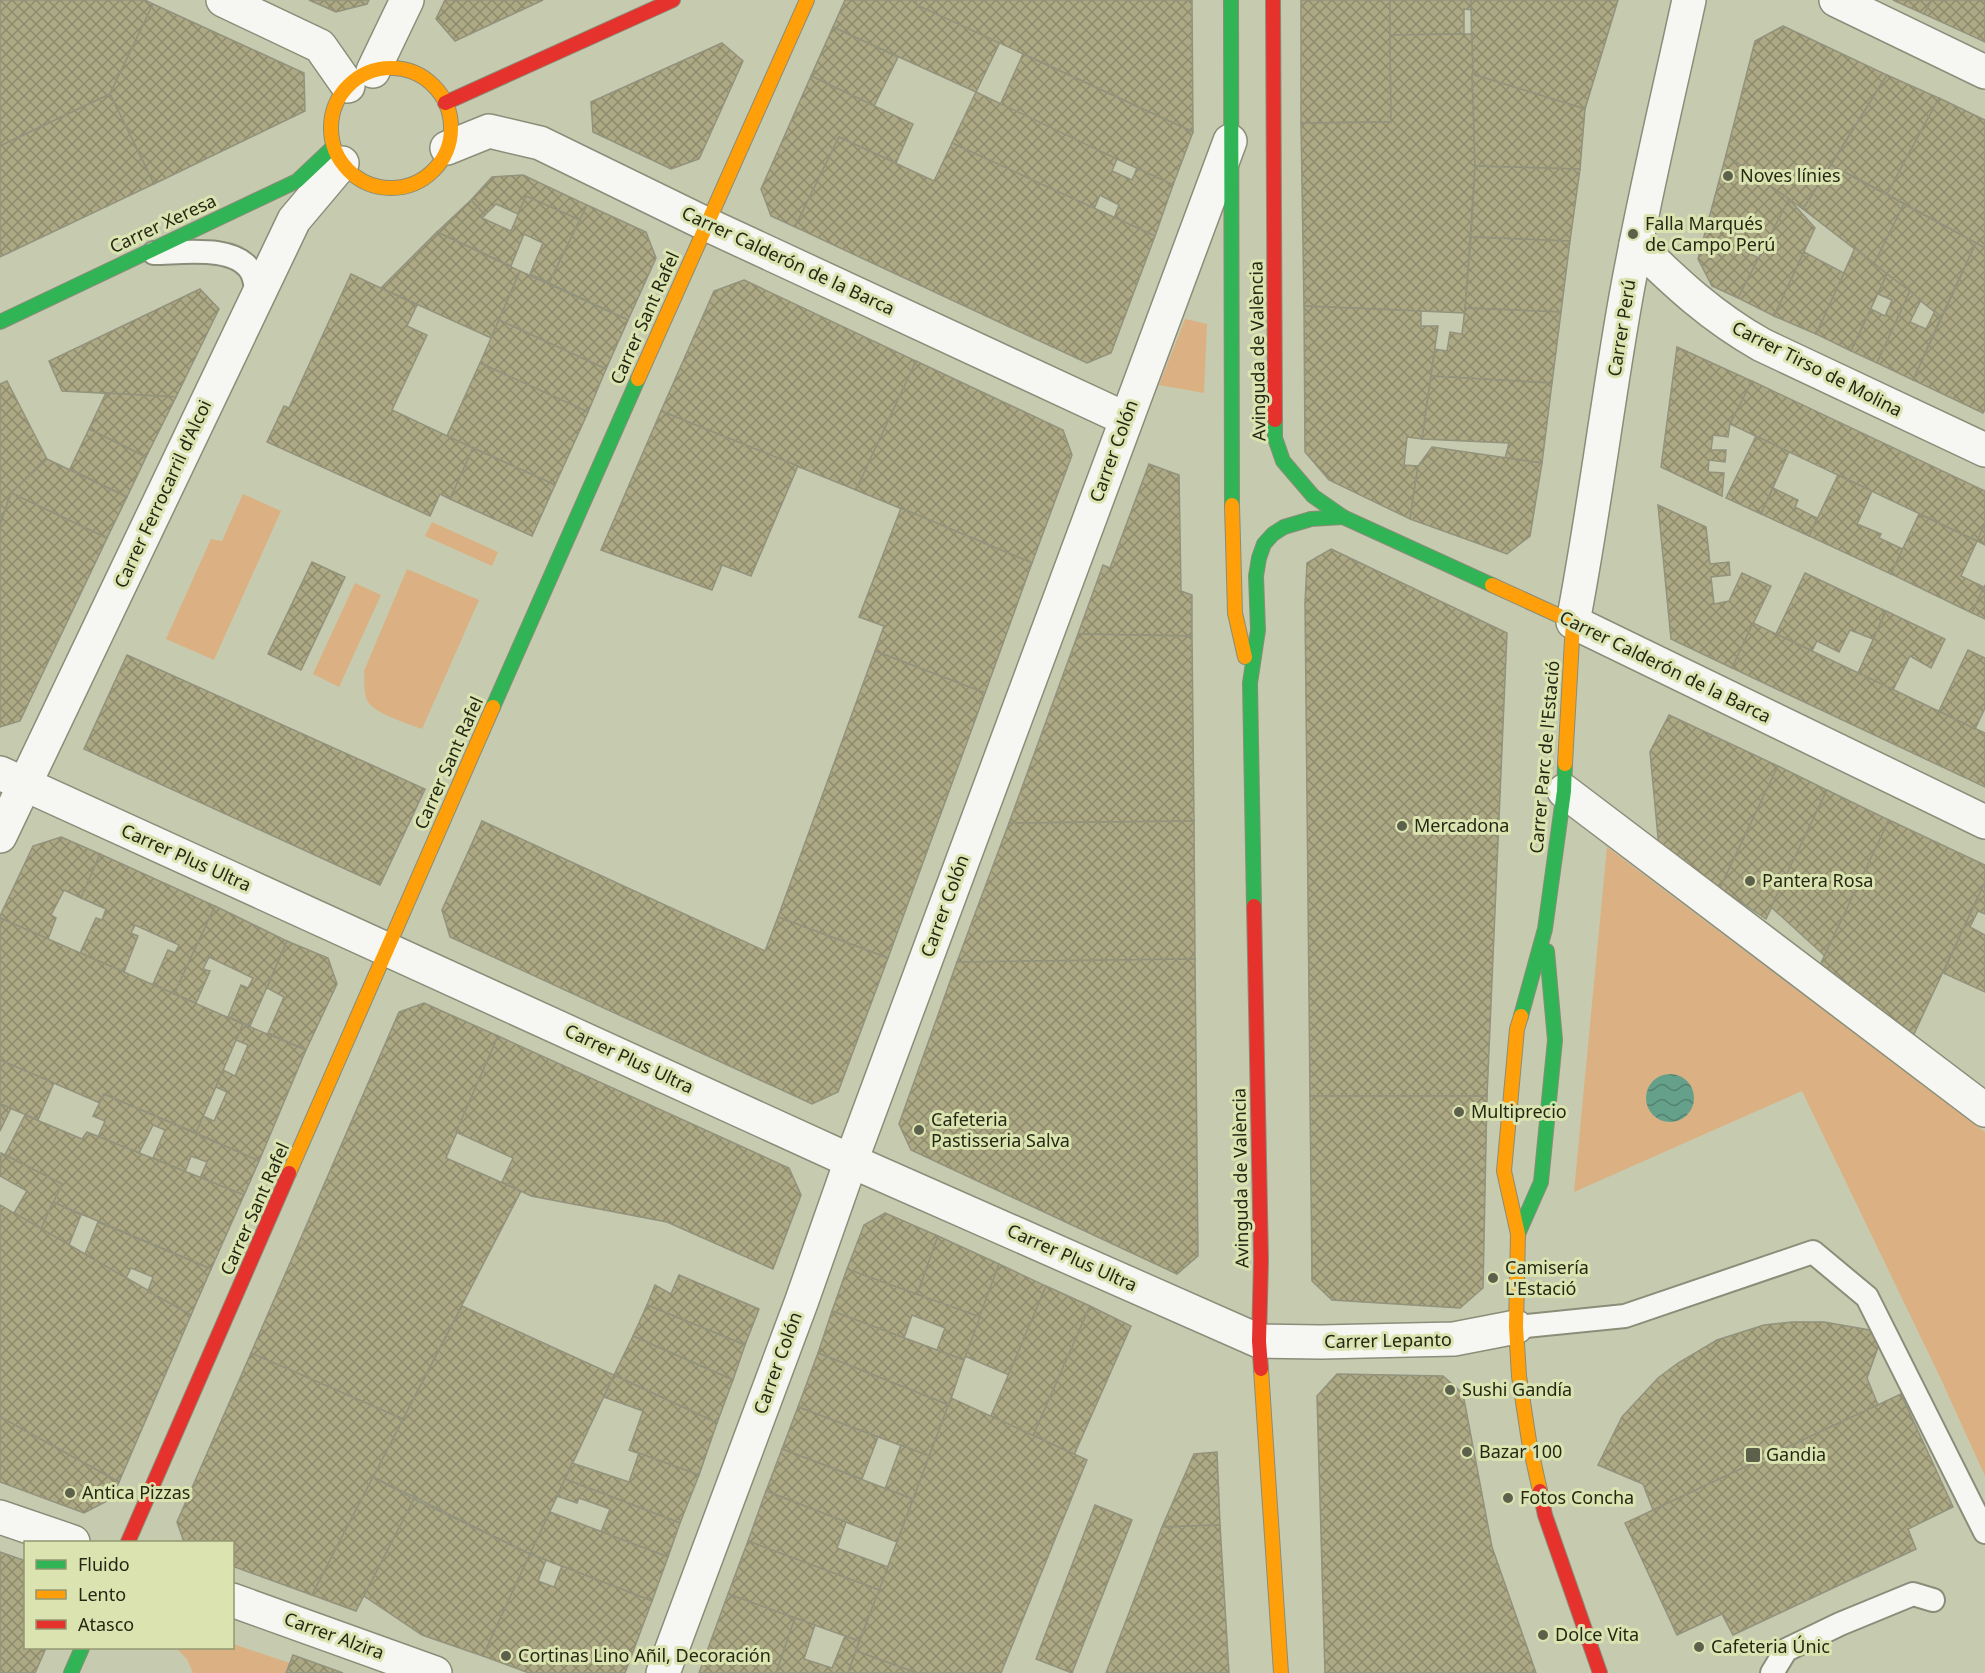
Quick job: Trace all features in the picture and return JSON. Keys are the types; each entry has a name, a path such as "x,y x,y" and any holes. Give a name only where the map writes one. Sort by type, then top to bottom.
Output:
{"street":[{"path":"223,0 320,46 361,78"},
{"path":"361,78 391,68 407,71 423,78 436,89 450,117 451,133 447,148 438,164 425,177 408,186 390,188 371,185 355,176 338,155 330,130 332,114 338,99 361,78 407,0"},
{"path":"445,103 673,0"},
{"name":"Carrer Sant Rafel","path":"128,1541 706,224 807,0"},
{"name":"Avinguda de València","path":"1231,0 1231,465 1235,613 1250,682"},
{"name":"Avinguda de València","path":"1273,0 1275,438 1283,461 1295,476 1313,496 1343,517"},
{"name":"Carrer Perú","path":"1573,622 1586,556 1624,308 1689,0"},
{"path":"1836,0 1985,72"},
{"path":"790,6 790,37"},
{"name":"Carrer Calderón de la Barca","path":"447,148 489,131 540,143 706,224 1126,418"},
{"name":"Carrer Colón","path":"663,1673 801,1303 850,1161 1230,141"},
{"name":"Carrer Xeresa","path":"0,322 297,181 338,155"},
{"name":"Carrer Ferrocarril d'Alcoi","path":"0,836 12,779 258,296 294,220 338,155"},
{"name":"Carrer Tirso de Molina","path":"1636,244 1689,295 1737,331 1762,345 1985,450"},
{"name":"Avinguda de València","path":"1281,1673 1259,1341 1261,1248 1250,682 1258,634 1256,576 1259,552 1268,537 1281,527 1314,517 1343,517"},
{"name":"Carrer Calderón de la Barca","path":"1343,517 1573,622 1985,822"},
{"name":"Carrer Parc de l'Estació","path":"1573,622 1564,791 1545,929 1517,1029 1504,1171 1518,1234 1516,1327 1519,1376 1529,1441 1545,1515 1600,1673"},
{"name":"Carrer Plus Ultra","path":"12,779 850,1161 1259,1341"},
{"path":"1564,791 1985,1110"},
{"name":"Carrer Parc de l'Estació","path":"1518,1234 1541,1182 1554,1052 1555,1040 1545,929"},
{"name":"Carrer Lepanto","path":"1259,1341 1462,1339 1516,1327"},
{"path":"0,1517 70,1541"},
{"name":"Carrer Alzira","path":"234,1601 435,1673"},
{"path":"71,1673 81,1649"}],"lane":[{"path":"144,254 205,252 227,254 244,263 249,269 258,296"},
{"path":"1516,1327 1625,1316 1813,1252 1868,1297 1985,1532"},
{"path":"1773,1673 1786,1650 1840,1624 1913,1594 1932,1600"}],"shaded area":[{"path":"1185,319 1207,324 1204,393 1159,385"},
{"path":"243,494 281,511 214,660 166,639 211,539 222,541"},
{"path":"432,522 498,552 492,566 425,536"},
{"path":"407,569 479,600 422,729 392,718 370,705 365,689 364,671"},
{"path":"355,583 381,595 339,687 313,674"},
{"path":"1607,847 1985,1132 1985,1476 1940,1377 1802,1091 1574,1192"},
{"path":"234,1644 290,1663 286,1673 193,1673 187,1659 177,1649 234,1649"}],"water":[{"path":"1665,1074 1675,1074 1687,1081 1694,1093 1694,1103 1687,1115 1675,1122 1665,1122 1650,1111 1646,1103 1646,1093 1657,1078"}],"building":[{"path":"0,0 145,0 153,4 110,94 0,146"},
{"path":"309,0 369,0 367,4 336,12"},
{"path":"445,0 543,0 455,41 436,19"},
{"path":"845,0 915,0 917,5 1000,42 976,92 833,27"},
{"path":"915,0 1192,0 1193,132 917,5"},
{"path":"1301,0 1390,0 1391,122 1301,123"},
{"path":"1390,0 1471,0 1472,10 1464,9 1464,34 1390,35"},
{"path":"1471,0 1618,0 1585,109 1472,74"},
{"path":"1893,0 1932,0 1924,14"},
{"path":"1932,0 1985,0 1985,42 1924,14"},
{"path":"153,4 304,73 305,111 154,184 110,94"},
{"path":"1783,26 1887,75 1803,209 1726,155 1755,41"},
{"path":"833,27 898,57 874,106 811,76"},
{"path":"1472,34 1475,166 1465,313 1304,306 1301,123 1391,122 1390,35"},
{"path":"722,43 743,61 699,159 671,169 593,132 591,102"},
{"path":"1023,54 1193,132 1173,185 1000,105"},
{"path":"1472,74 1585,109 1580,169 1475,166"},
{"path":"1887,75 1939,98 1887,194 1831,165"},
{"path":"811,76 913,124 896,163 839,137 795,227 771,216 761,189"},
{"path":"976,92 1117,159 1112,171 1132,180 1137,168 1173,185 1155,236 1114,218 1119,205 1100,195 1094,209 952,143"},
{"path":"110,94 154,184 0,257 0,146"},
{"path":"1939,98 1985,120 1985,248 1887,194"},
{"path":"839,137 934,181 952,143 1155,236 1111,353 1087,363 795,227"},
{"path":"1726,155 1789,199 1765,246 1755,242 1753,247 1747,245 1746,252 1759,258 1738,298 1712,286 1698,259"},
{"path":"1831,165 1904,204 1874,264 1803,209"},
{"path":"1475,166 1580,169 1570,241 1471,237"},
{"path":"523,175 587,205 580,220 526,196 518,214 496,204 485,215 471,200 492,177"},
{"path":"526,196 580,220 549,283 530,274 543,243 524,234 511,266 437,232 471,200 485,215 482,218 511,231"},
{"path":"1789,199 1815,228 1774,316 1738,298"},
{"path":"1904,204 1976,243 1941,317 1874,264"},
{"path":"587,205 646,232 656,258 628,320 549,283"},
{"path":"437,232 520,271 491,338 381,288"},
{"path":"1471,237 1570,241 1561,312 1465,308"},
{"path":"1976,243 1985,248 1985,409 1983,413 1913,380"},
{"path":"1855,248 1887,274 1851,351 1816,334"},
{"path":"1804,252 1844,273 1816,334 1774,316"},
{"path":"520,271 628,320 606,369 499,320"},
{"path":"351,274 417,305 407,326 427,335 392,410 473,448 450,499 440,494 430,516 267,442 284,406 289,408"},
{"path":"1887,274 1910,291 1877,363 1851,351 1871,309 1885,316 1892,300 1878,294"},
{"path":"744,280 916,361 856,490 661,411 714,291"},
{"path":"200,289 219,309 176,397 62,391 49,361"},
{"path":"1910,291 1921,300 1910,322 1926,329 1935,311 1941,317 1913,380 1877,363"},
{"path":"1304,306 1421,311 1421,326 1438,326 1422,439 1407,437 1404,465 1418,466 1410,519 1329,480 1305,452"},
{"path":"1465,308 1561,312 1552,383 1431,376 1435,349 1447,351 1450,332 1462,334"},
{"path":"499,320 606,369 588,412 480,363"},
{"path":"1677,347 1752,381 1730,424 1728,437 1713,435 1711,450 1726,450 1725,462 1709,460 1708,472 1724,473 1722,496 1661,467"},
{"path":"916,361 1063,430 1072,455 1032,563 856,490"},
{"path":"480,363 588,412 555,485 447,436"},
{"path":"1431,376 1552,383 1542,463 1505,458 1509,443 1422,439"},
{"path":"7,381 47,459 11,493 0,525 0,384"},
{"path":"1752,381 1985,491 1985,524 1977,541 1730,424"},
{"path":"106,393 176,397 146,457 89,429"},
{"path":"661,411 798,466 751,576 722,565 712,590 601,550"},
{"path":"89,429 146,457 127,497 70,469"},
{"path":"1756,436 1789,452 1761,514 1726,498"},
{"path":"1432,447 1542,463 1530,536 1507,554 1410,519 1418,466"},
{"path":"473,448 555,485 532,536 450,499"},
{"path":"47,459 127,497 107,538 11,493"},
{"path":"1149,464 1179,475 1181,591 1192,595 1192,636 1078,634 1103,565 1110,568"},
{"path":"1838,475 1872,491 1857,524 1881,534 1879,538 1903,549 1891,574 1809,536"},
{"path":"1773,488 1798,500 1795,507 1817,518 1809,536 1761,514"},
{"path":"11,493 107,538 20,721 0,727 0,525"},
{"path":"1658,505 1706,527 1710,564 1729,562 1730,575 1711,577 1714,604 1729,601 1742,573 1771,586 1732,668 1671,639"},
{"path":"901,508 1032,563 985,693 875,651 884,626 859,617"},
{"path":"1919,514 1977,541 1961,576 1984,587 1972,613 1891,574"},
{"path":"1985,524 1985,545 1977,541"},
{"name":"Mercadona","path":"1331,549 1507,633 1487,1096 1310,1096 1305,603 1307,563"},
{"path":"312,562 345,577 301,670 268,654"},
{"path":"1805,573 1886,611 1873,639 1850,630 1839,652 1817,641 1812,651 1776,634"},
{"path":"1985,585 1985,619 1972,613"},
{"path":"1886,611 1945,639 1931,668 1910,656 1893,690 1858,673"},
{"path":"1753,623 1985,733 1985,787 1732,668"},
{"path":"1078,634 1192,636 1194,821 1009,823"},
{"path":"1968,650 1985,658 1985,708 1975,729 1939,711"},
{"path":"875,651 985,693 888,958 778,917"},
{"path":"127,655 425,789 380,885 84,749"},
{"path":"1669,715 1778,766 1720,888 1659,848 1650,752"},
{"path":"1778,766 1827,790 1766,919 1720,888"},
{"path":"1827,790 1889,820 1825,956 1771,907"},
{"path":"1889,820 1985,865 1985,882 1913,1036 1820,965"},
{"path":"482,821 765,951 778,917 888,958 838,1092 812,1104 450,937 442,910"},
{"path":"1194,821 1195,959 957,962 1009,823"},
{"path":"61,837 100,854 81,898 64,890 51,915 56,918 48,939 0,918 0,916 33,846"},
{"path":"100,854 215,906 174,994 153,984 168,950 175,953 179,945 135,925 131,933 138,936 124,972 80,953 96,918 102,920 106,909 81,898"},
{"path":"1985,882 1985,914 1978,911 1970,927 1985,935 1985,992 1943,973"},
{"path":"215,906 287,941 250,1026 228,1017 241,985 248,988 253,978 209,957 203,969 210,971 196,1003 174,994"},
{"path":"0,918 243,1024 196,1133 104,1094 100,1103 0,1060"},
{"path":"287,941 328,958 337,984 306,1050 268,1033 284,997 267,988"},
{"path":"1195,959 1198,1256 1177,1274 911,1150 899,1124 957,962"},
{"path":"424,1003 498,1036 446,1158 521,1191 403,1419 251,1353 399,1012"},
{"path":"243,1024 306,1050 259,1161 196,1133 203,1116 214,1121 227,1092 216,1087 223,1070 235,1076 248,1045 236,1040"},
{"path":"498,1036 789,1168 801,1195 773,1269 667,1222 531,1196 502,1182 513,1158 456,1132"},
{"path":"0,1060 54,1083 38,1120 0,1104"},
{"path":"104,1094 259,1161 244,1195 200,1178 207,1162 191,1156 185,1172 153,1158 165,1130 153,1125 139,1153 98,1137 105,1121 93,1116"},
{"path":"1310,1096 1487,1096 1483,1288 1460,1308 1332,1300 1312,1281"},
{"path":"0,1104 11,1108 0,1131"},
{"path":"25,1115 82,1139 87,1132 244,1195 211,1269 53,1202 62,1184 5,1155"},
{"path":"1,1153 62,1184 41,1229 14,1213 27,1191 0,1176"},
{"path":"53,1202 81,1215 69,1245 41,1229"},
{"path":"0,1205 191,1315 119,1482 0,1417"},
{"path":"885,1213 938,1236 917,1295 847,1269 864,1225"},
{"path":"98,1222 211,1269 191,1315 148,1291 153,1277 131,1268 126,1278 85,1254"},
{"path":"938,1236 999,1264 980,1317 917,1295"},
{"path":"999,1264 1046,1286 1009,1375 965,1356"},
{"path":"847,1269 980,1317 964,1360 937,1350 945,1328 912,1315 904,1338 832,1311"},
{"path":"679,1275 759,1309 745,1345 647,1305 655,1285 671,1294"},
{"path":"1046,1286 1090,1306 1033,1436 991,1416"},
{"path":"647,1305 745,1345 733,1380 633,1336"},
{"path":"462,1306 614,1375 530,1554 373,1477"},
{"path":"1090,1306 1131,1326 1074,1455 1033,1436"},
{"path":"832,1311 964,1360 949,1405 818,1353"},
{"path":"1824,1322 1870,1330 1882,1336 1867,1378 1878,1405 1653,1510 1643,1484 1598,1465 1622,1417 1658,1378 1678,1363 1717,1340 1764,1325"},
{"path":"633,1336 733,1380 717,1423 614,1375"},
{"path":"251,1353 403,1419 312,1595 234,1567 234,1541 184,1541 177,1522"},
{"path":"818,1353 949,1405 929,1456 798,1407"},
{"path":"1337,1374 1443,1376 1463,1394 1492,1547 1536,1673 1325,1673 1317,1396"},
{"path":"614,1375 717,1423 699,1475 629,1450 643,1411 604,1397"},
{"name":"Gandia","path":"1901,1394 1953,1507 1908,1529 1916,1549 1733,1635 1722,1614 1677,1635 1625,1523"},
{"path":"951,1398 1087,1460 1001,1673 917,1673 856,1651"},
{"path":"798,1407 878,1437 862,1479 782,1449"},
{"path":"0,1417 119,1482 111,1499 84,1513 0,1482"},
{"path":"901,1445 929,1456 913,1499 885,1489"},
{"path":"782,1449 913,1499 897,1542 766,1491"},
{"path":"1217,1452 1220,1525 1162,1527 1194,1454"},
{"path":"639,1453 699,1475 680,1523 565,1479 572,1463 629,1482"},
{"path":"373,1477 414,1499 356,1611 312,1595"},
{"path":"565,1479 680,1523 668,1557 601,1532 610,1509 579,1498 577,1503 557,1496"},
{"path":"766,1491 846,1522 837,1548 888,1567 879,1590 748,1541"},
{"path":"414,1499 530,1554 483,1656 422,1635 364,1596"},
{"path":"1095,1505 1132,1520 1072,1673 1036,1659"},
{"path":"550,1512 668,1557 652,1601 530,1554"},
{"path":"1220,1525 1229,1673 1106,1673 1162,1527"},
{"path":"748,1541 879,1590 859,1641 728,1594"},
{"path":"0,1552 24,1560 24,1649 46,1649 35,1673 0,1673"},
{"path":"530,1554 546,1560 538,1581 554,1587 562,1566 652,1601 625,1673 529,1673 483,1656"},
{"path":"728,1594 795,1618 776,1673 699,1673"},
{"path":"795,1618 815,1625 804,1659 832,1668 845,1636 859,1641 848,1673 776,1673"},
{"path":"856,1651 917,1673 848,1673"},
{"path":"293,1655 343,1673 286,1673"}],"traffic: fast":[{"path":"1231,0 1232,505"},
{"path":"0,322 297,181 333,147"},
{"path":"493,707 638,379"},
{"path":"1275,420 1275,438 1283,461 1313,496 1343,517 1492,585"},
{"path":"1254,906 1250,683 1258,630 1256,576 1259,558 1264,544 1284,527 1311,519 1343,517"},
{"path":"1521,1016 1545,929 1564,791 1565,764"},
{"path":"1518,1234 1541,1182 1555,1040 1547,951"},
{"path":"71,1673 82,1649"}],"traffic: slow":[{"path":"638,379 807,0"},
{"path":"391,68 414,73 433,86 446,105 451,128 446,151 433,170 414,183 391,188 368,183 349,170 336,151 331,128 336,105 349,86 368,73 391,68"},
{"path":"1232,505 1235,613 1245,657"},
{"path":"1492,585 1573,622 1565,764"},
{"path":"289,1173 493,707"},
{"path":"1521,1016 1517,1029 1504,1171 1518,1234 1516,1327 1519,1376 1529,1441 1540,1491"},
{"path":"1261,1369 1281,1673"}],"traffic: jam":[{"path":"445,103 673,0"},
{"path":"1273,0 1275,420"},
{"path":"1254,906 1261,1369"},
{"path":"128,1541 289,1173"},
{"path":"1540,1491 1545,1515 1600,1673"}],"place":[{"name":"Noves línies","path":"1728,176"},
{"name":"Falla Marqués de Campo Perú","path":"1633,234"},
{"name":"Mercadona","path":"1402,826"},
{"name":"Pantera Rosa","path":"1750,881"},
{"name":"Multiprecio","path":"1459,1112"},
{"name":"Cafeteria Pastisseria Salva","path":"919,1130"},
{"name":"Camisería L'Estació","path":"1493,1278"},
{"name":"Sushi Gandía","path":"1450,1390"},
{"name":"Bazar 100","path":"1467,1452"},
{"name":"Gandia","path":"1753,1455"},
{"name":"Antica Pizzas","path":"70,1493"},
{"name":"Fotos Concha","path":"1508,1498"},
{"name":"Dolce Vita","path":"1543,1635"},
{"name":"Cafeteria Únic","path":"1699,1647"},
{"name":"Cortinas Lino Añil, Decoración","path":"506,1656"}]}
